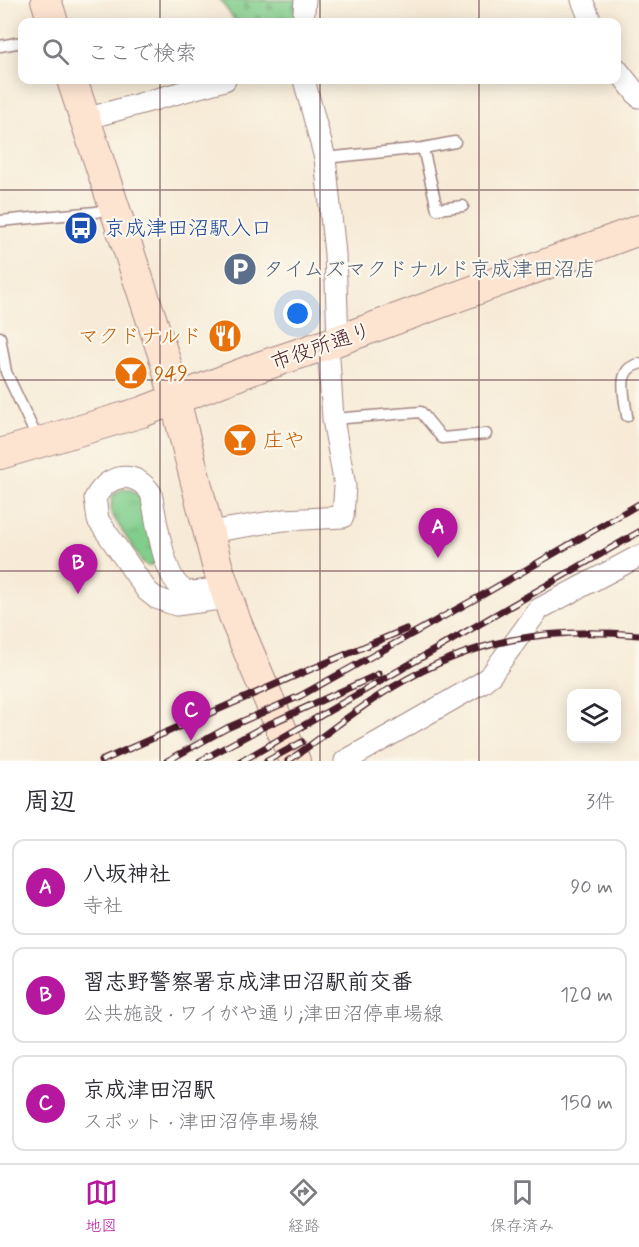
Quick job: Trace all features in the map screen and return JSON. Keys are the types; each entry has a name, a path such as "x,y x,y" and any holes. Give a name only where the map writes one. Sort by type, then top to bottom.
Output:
{"main road":[{"path":"46,0 53,18"},
{"path":"73,84 176,399 226,592 295,761"},
{"name":"市役所通り","path":"0,454 40,444 176,399 639,230"}],"street":[{"path":"303,18 305,0"},
{"path":"582,0 589,18"},
{"path":"621,74 639,97"},
{"path":"85,119 211,84"},
{"path":"209,532 284,520 343,517 345,486 333,419 336,254 325,158 305,84"},
{"path":"123,477 144,483 151,493 167,568 180,587 189,592 226,592 176,605 156,598 147,591 98,520 94,498 100,488 110,481 123,477"},
{"path":"345,761 481,683 491,675 539,609 639,556"},
{"path":"140,581 157,578 167,568"}],"lane":[{"path":"0,46 18,43"},
{"path":"325,158 423,148 455,142"},
{"path":"423,148 437,209 463,206"},
{"path":"0,221 96,212 114,207"},
{"path":"0,337 6,372 40,444"},
{"path":"627,416 623,378 625,371 639,364"},
{"path":"333,419 421,412 442,438 486,434"}],"green space":[{"path":"220,0 299,0 297,18 233,18"},
{"path":"123,489 131,490 141,498 156,558 156,562 151,565 147,566 143,563 111,513 112,496"}],"railway":[{"path":"167,761 227,728 300,696 486,593 639,504"},
{"path":"242,761 639,532"},
{"path":"101,761 406,629"},
{"path":"288,761 393,687 423,671 482,647 542,635 573,633 639,635"},
{"path":"200,761 263,727 379,674"},
{"path":"267,761 302,742"}],"place":[{"name":"京成津田沼駅入口","path":"81,228"},
{"name":"タイムズマクドナルド京成津田沼店","path":"240,269"},
{"name":"マクドナルド","path":"225,336"},
{"name":"949","path":"131,373"},
{"name":"庄や","path":"240,440"},
{"name":"八坂神社","path":"438,558"},
{"name":"習志野警察署京成津田沼駅前交番","path":"78,594"},
{"name":"京成津田沼駅","path":"191,741"}]}
